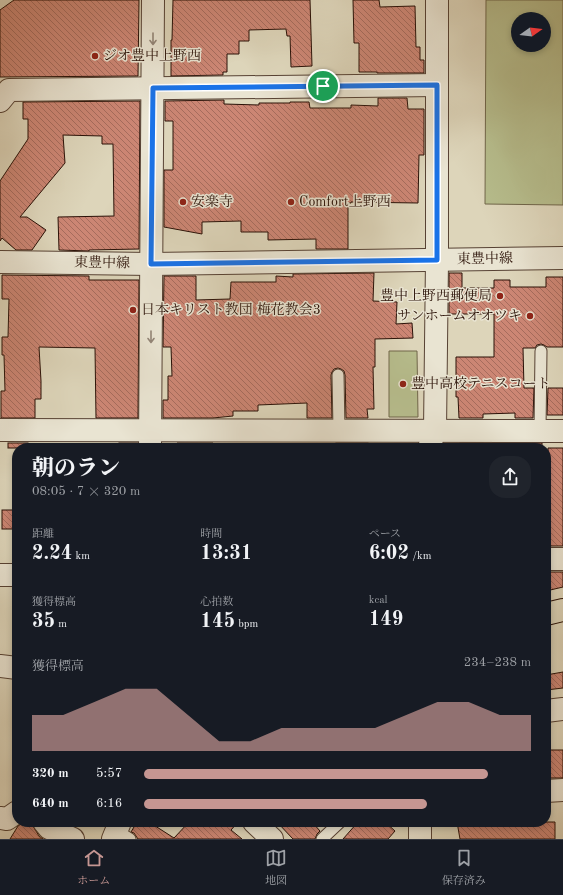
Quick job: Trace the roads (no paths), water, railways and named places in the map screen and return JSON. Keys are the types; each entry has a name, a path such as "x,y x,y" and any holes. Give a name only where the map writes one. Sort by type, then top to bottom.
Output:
{"main road":[{"path":"551,613 563,610"}],"street":[{"path":"150,439 153,0"},
{"path":"432,439 437,260 437,0"},
{"path":"0,101 9,90 437,85"},
{"name":"東豊中線","path":"0,262 151,264 563,258"},
{"path":"0,430 150,439 339,430 432,439 540,430 563,430"},
{"path":"551,559 563,559"},
{"path":"0,575 12,575"},
{"path":"0,666 12,667"},
{"path":"551,710 563,709"},
{"path":"551,791 563,790"},
{"path":"0,818 7,819 12,816"},
{"path":"48,827 73,839"},
{"path":"259,827 272,839"},
{"path":"420,827 420,839"}],"lane":[{"path":"540,430 541,351"},
{"path":"338,375 339,430"},
{"path":"322,839 335,827"}],"place":[{"name":"ジオ豊中上野西","path":"95,56"},
{"name":"安楽寺","path":"183,202"},
{"name":"Comfort上野西","path":"291,202"},
{"name":"豊中上野西郵便局","path":"500,296"},
{"name":"日本キリスト教団 梅花教会3","path":"133,310"},
{"name":"サンホームオオツキ","path":"530,316"},
{"name":"豊中高校テニスコート","path":"403,384"}]}
